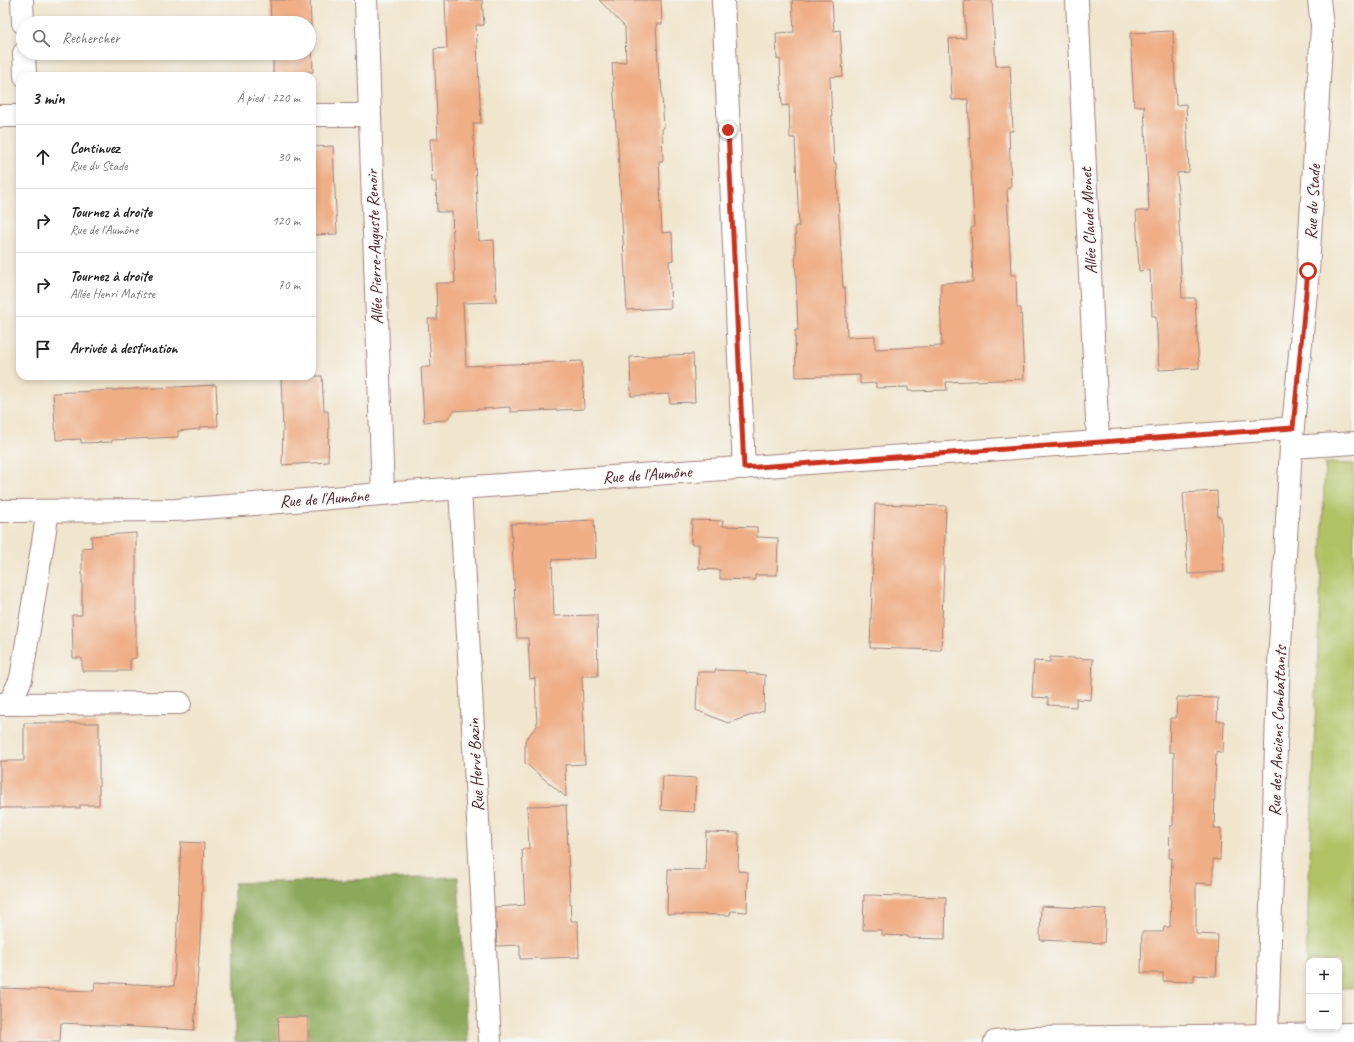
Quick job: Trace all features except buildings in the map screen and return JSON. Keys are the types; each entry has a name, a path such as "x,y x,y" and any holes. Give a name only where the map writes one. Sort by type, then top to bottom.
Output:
{"street":[{"path":"22,0 23,16"},
{"name":"Allée Pierre-Auguste Renoir","path":"366,0 383,493"},
{"path":"723,0 744,468"},
{"name":"Allée Claude Monet","path":"1077,0 1098,442"},
{"name":"Rue du Stade","path":"1292,437 1308,271 1322,26 1319,0"},
{"path":"24,60 25,72"},
{"path":"316,115 369,115"},
{"path":"0,116 16,116"},
{"name":"Rue de l'Aumône","path":"0,511 176,510 383,493 1098,442 1292,437 1354,443"},
{"name":"Rue des Anciens Combattants","path":"1266,1034 1278,684 1292,437"},
{"name":"Rue Hervé Bazin","path":"460,488 490,1042"},
{"path":"5,704 21,679 48,511"},
{"path":"5,704 180,703"},
{"path":"995,1042 1031,1038 1354,1034"}],"green space":[{"path":"1325,463 1354,464 1354,988 1342,988 1342,958 1306,958"},
{"path":"458,877 468,1042 235,1042 234,883"},
{"path":"1306,961 1306,987 1305,987"}],"route":[{"path":"728,130 744,468 1293,428 1308,271"}]}
